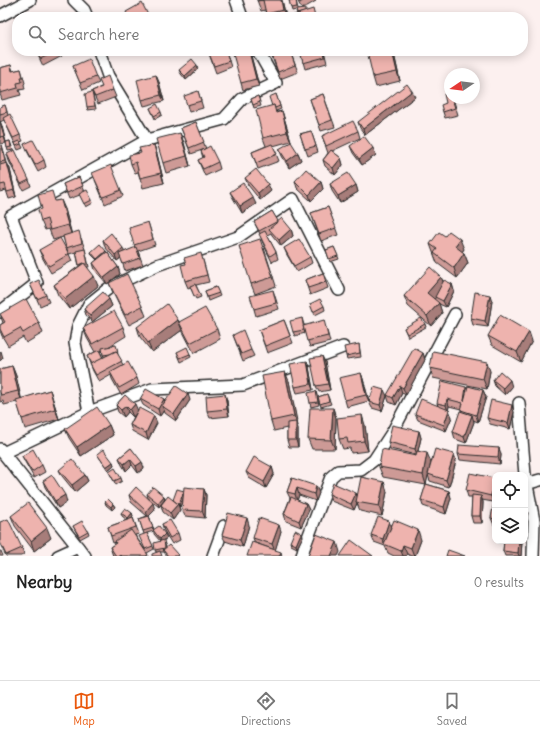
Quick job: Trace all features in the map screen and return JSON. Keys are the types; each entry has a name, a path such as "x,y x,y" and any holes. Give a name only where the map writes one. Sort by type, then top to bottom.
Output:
{"street":[{"path":"0,16 30,0"},
{"path":"74,0 85,12"},
{"path":"236,0 240,12"},
{"path":"101,56 108,76 147,140"},
{"path":"0,312 37,282 11,216 147,140 224,119 242,99 276,83 261,56"},
{"path":"89,412 75,343 78,326 89,304 109,288 157,265 238,237 293,199 339,290"},
{"path":"302,556 331,477 338,471 361,470 374,460 393,431 455,314"},
{"path":"58,556 82,552 2,451 89,412 152,389 243,385 343,348"},
{"path":"519,403 525,472"},
{"path":"528,478 540,480"},
{"path":"528,492 534,521 533,556"},
{"path":"213,556 224,526"}],"building":[{"path":"263,0 281,0 283,10 266,12"},
{"path":"289,0 296,0 297,7 291,8"},
{"path":"142,3 146,12 126,12"},
{"path":"305,9 305,12 296,12 296,10"},
{"path":"313,9 314,12 304,12"},
{"path":"39,56 46,56 40,59"},
{"path":"210,56 228,56 229,61 214,66"},
{"path":"234,56 250,56 256,79 241,83"},
{"path":"272,56 292,56 295,65 278,72"},
{"path":"301,56 325,56 325,57 303,63"},
{"path":"368,56 393,56 397,72 373,77"},
{"path":"89,59 96,77 80,83 73,66"},
{"path":"192,59 197,65 185,76 179,70"},
{"path":"11,65 12,71 21,69 23,77 21,77 22,82 17,83 18,88 0,93 0,68"},
{"path":"156,75 161,95 142,100 137,80"},
{"path":"108,76 113,90 95,97 92,91 102,87 99,80"},
{"path":"407,84 412,91 363,129 358,122"},
{"path":"198,91 201,101 187,105 184,96"},
{"path":"92,92 95,106 87,107 85,94"},
{"path":"276,94 280,106 275,108 274,105 272,106 269,97"},
{"path":"323,94 332,120 319,125 310,99"},
{"path":"258,96 260,102 253,105 251,99"},
{"path":"157,104 161,112 154,116 150,108"},
{"path":"454,104 455,108 443,112 441,105"},
{"path":"5,105 7,112 0,114 0,107"},
{"path":"274,105 276,113 282,111 287,132 263,138 256,110"},
{"path":"10,114 20,135 13,138 3,118"},
{"path":"0,121 4,136 0,137"},
{"path":"353,121 358,131 326,146 322,136"},
{"path":"196,122 204,142 189,148 181,128"},
{"path":"311,131 316,146 305,149 300,134"},
{"path":"180,133 187,156 163,163 156,139"},
{"path":"364,136 373,148 359,159 350,146"},
{"path":"33,140 44,160 35,165 24,144"},
{"path":"10,141 11,147 7,148 6,142"},
{"path":"20,141 21,144 16,146 15,143"},
{"path":"291,142 298,153 287,161 279,149"},
{"path":"272,144 277,154 256,163 252,152"},
{"path":"2,145 5,161 0,162 0,146"},
{"path":"154,145 161,173 140,178 136,162 131,164 129,155 141,153 139,148"},
{"path":"210,146 218,162 203,169 198,160 204,157 201,151"},
{"path":"15,150 29,180 21,184 7,154"},
{"path":"331,150 341,158 333,168 323,160"},
{"path":"7,163 14,190 7,192 5,184 0,185 0,165"},
{"path":"111,165 121,190 103,197 92,173"},
{"path":"256,169 268,184 258,193 245,178"},
{"path":"306,169 321,182 309,195 295,181"},
{"path":"348,173 356,185 338,196 330,184"},
{"path":"79,177 83,186 67,193 63,184"},
{"path":"243,183 253,198 240,206 230,192"},
{"path":"87,190 92,200 84,204 79,194"},
{"path":"52,191 55,201 61,200 68,225 50,230 47,219 41,221 38,210 42,209 38,195"},
{"path":"328,207 336,228 319,234 311,213"},
{"path":"272,211 278,221 259,231 254,222"},
{"path":"282,218 291,229 279,240 269,229"},
{"path":"148,222 153,239 134,245 129,228"},
{"path":"79,231 82,243 66,248 63,236"},
{"path":"265,231 276,252 270,256 259,234"},
{"path":"449,231 460,239 455,246 464,253 454,268 434,253 437,249 430,244 439,232 445,236"},
{"path":"111,233 123,248 115,255 103,240"},
{"path":"60,238 69,254 49,266 39,250"},
{"path":"260,239 273,277 251,284 239,246"},
{"path":"299,239 310,257 294,266 284,248"},
{"path":"100,244 106,251 97,259 91,252"},
{"path":"136,247 140,258 123,264 119,254"},
{"path":"334,247 338,256 329,259 326,250"},
{"path":"85,249 88,264 84,263 79,265 76,251"},
{"path":"107,252 118,267 104,278 93,263"},
{"path":"201,253 207,275 185,281 181,265 186,264 184,258"},
{"path":"84,263 94,276 65,299 54,285"},
{"path":"430,267 441,277 427,293 439,303 427,316 404,296"},
{"path":"323,273 326,282 308,288 305,280"},
{"path":"127,274 142,306 125,315 109,283"},
{"path":"39,280 46,295 37,299 30,284"},
{"path":"444,280 452,284 443,301 435,297"},
{"path":"195,284 200,294 194,296 190,286"},
{"path":"216,287 219,293 207,297 205,291"},
{"path":"273,290 276,303 254,309 250,296"},
{"path":"103,292 109,299 90,316 84,309"},
{"path":"475,292 490,295 485,321 471,318"},
{"path":"26,299 39,323 23,333 20,328 4,337 0,329 0,325 5,322 0,314"},
{"path":"320,299 324,306 313,312 310,304"},
{"path":"167,304 178,320 148,343 137,327"},
{"path":"205,308 217,329 190,343 179,322"},
{"path":"114,311 123,327 92,344 83,328"},
{"path":"500,315 529,332 517,352 488,336"},
{"path":"302,318 304,330 293,332 290,321"},
{"path":"421,318 425,324 407,334 404,328"},
{"path":"284,320 290,336 265,346 259,330"},
{"path":"324,320 328,336 307,341 303,326"},
{"path":"243,330 251,350 241,354 233,335"},
{"path":"359,344 360,353 346,356 344,347"},
{"path":"116,345 118,352 116,351 103,355 102,348"},
{"path":"187,347 190,354 180,358 177,352"},
{"path":"414,348 423,353 403,388 400,386 393,398 387,395"},
{"path":"99,350 103,358 91,364 87,356"},
{"path":"116,351 122,361 96,375 90,364"},
{"path":"433,351 487,362 483,379 430,368"},
{"path":"322,356 328,384 316,386 310,358"},
{"path":"307,361 311,384 295,387 290,364"},
{"path":"128,362 137,378 119,388 110,372"},
{"path":"12,366 18,391 1,395 0,369"},
{"path":"500,371 510,380 503,388 493,380"},
{"path":"285,372 294,416 271,421 262,376"},
{"path":"361,373 366,395 345,400 339,378"},
{"path":"442,381 466,387 464,401 468,386 483,390 476,415 461,410 463,403 447,399 446,405 437,403"},
{"path":"176,386 188,394 174,414 162,406"},
{"path":"374,387 384,390 380,405 369,402"},
{"path":"146,389 164,399 158,409 140,399"},
{"path":"50,390 55,409 22,419 16,400"},
{"path":"316,391 318,402 310,403 308,393"},
{"path":"225,394 227,409 207,411 206,396"},
{"path":"327,394 329,401 320,404 318,397"},
{"path":"125,395 135,404 130,410 126,406 121,410 116,405"},
{"path":"421,399 449,410 444,425 415,414"},
{"path":"491,400 512,405 508,423 487,418"},
{"path":"97,407 109,425 77,447 65,429"},
{"path":"139,408 154,416 146,433 130,425"},
{"path":"310,408 333,408 331,440 308,439"},
{"path":"460,411 472,415 464,437 453,432"},
{"path":"362,415 364,441 348,443 347,438 339,439 337,418"},
{"path":"296,422 296,440 287,440 287,423"},
{"path":"392,425 419,431 415,449 388,442"},
{"path":"459,445 499,448 498,457 458,454"},
{"path":"131,448 142,462 136,466 130,459 124,464 119,458"},
{"path":"33,449 42,465 32,472 22,456"},
{"path":"103,449 113,462 106,467 97,454"},
{"path":"382,449 416,456 417,451 427,453 423,475 379,467"},
{"path":"435,449 454,454 446,480 428,474"},
{"path":"254,457 272,467 264,482 246,472"},
{"path":"72,459 85,475 72,485 59,470"},
{"path":"115,468 121,478 114,481 109,472"},
{"path":"470,473 492,478 491,496 466,490"},
{"path":"52,475 65,495 55,501 43,481"},
{"path":"361,477 384,482 379,506 356,502"},
{"path":"292,478 316,486 314,494 297,488 295,494 287,492"},
{"path":"333,483 356,493 351,504 329,494"},
{"path":"426,484 449,491 444,507 421,500"},
{"path":"136,487 153,503 146,511 129,495"},
{"path":"153,487 164,496 158,503 147,494"},
{"path":"184,487 204,489 202,511 182,510"},
{"path":"177,489 184,491 179,504 173,500"},
{"path":"472,495 481,496 480,516 471,516"},
{"path":"168,496 178,504 170,513 161,505"},
{"path":"291,497 306,504 299,521 284,514"},
{"path":"108,499 113,504 111,507 105,502"},
{"path":"28,503 47,528 31,541 11,516"},
{"path":"125,508 132,513 128,518 121,513"},
{"path":"228,513 247,518 240,540 222,535"},
{"path":"149,516 153,528 143,531 139,519"},
{"path":"378,517 389,521 383,539 371,535"},
{"path":"133,518 136,527 111,536 108,527"},
{"path":"259,518 279,525 272,544 253,538"},
{"path":"8,519 22,548 6,555 0,542 0,522"},
{"path":"170,520 178,533 170,538 162,524"},
{"path":"394,520 418,530 411,548 403,545 401,551 384,544"},
{"path":"82,521 88,531 79,536 73,526"},
{"path":"159,526 165,534 160,539 153,530"},
{"path":"131,530 148,555 116,556 110,547 116,543 115,541"},
{"path":"295,530 301,533 296,545 290,542"},
{"path":"147,533 153,546 145,549 139,536"},
{"path":"316,534 337,542 331,556 308,556"},
{"path":"164,540 165,548 155,550 154,543"},
{"path":"351,540 373,556 340,556"},
{"path":"252,542 281,552 279,556 247,556"},
{"path":"504,544 519,544 518,553 503,551"},
{"path":"169,545 178,555 177,556 168,556 163,550"},
{"path":"448,550 465,556 446,556"},
{"path":"160,551 162,556 152,556 152,554"}]}
